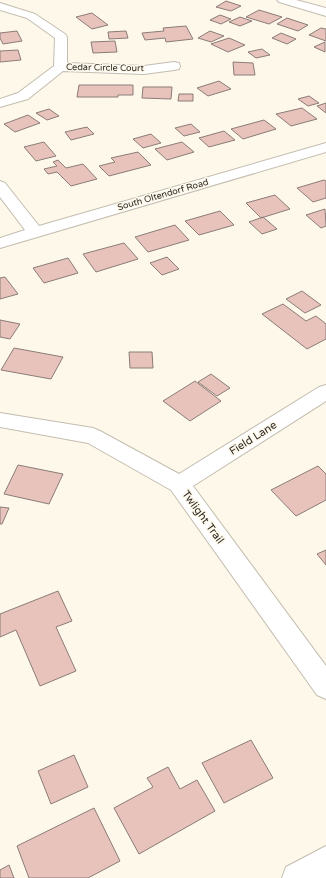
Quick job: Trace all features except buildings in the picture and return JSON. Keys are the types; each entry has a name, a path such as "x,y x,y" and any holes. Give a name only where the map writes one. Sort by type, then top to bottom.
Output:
{"street":[{"path":"283,0 326,12"},
{"path":"0,6 31,16 62,37 60,67 23,96 0,103"},
{"name":"Cedar Circle Court","path":"60,67 144,70 174,66"},
{"name":"South Oltendorf Road","path":"0,243 326,148"},
{"path":"0,186 35,232"},
{"name":"Field Lane","path":"179,484 326,392"},
{"name":"Twlight Trail","path":"0,420 93,436 179,484 326,687"},
{"path":"297,878 326,861"}]}
